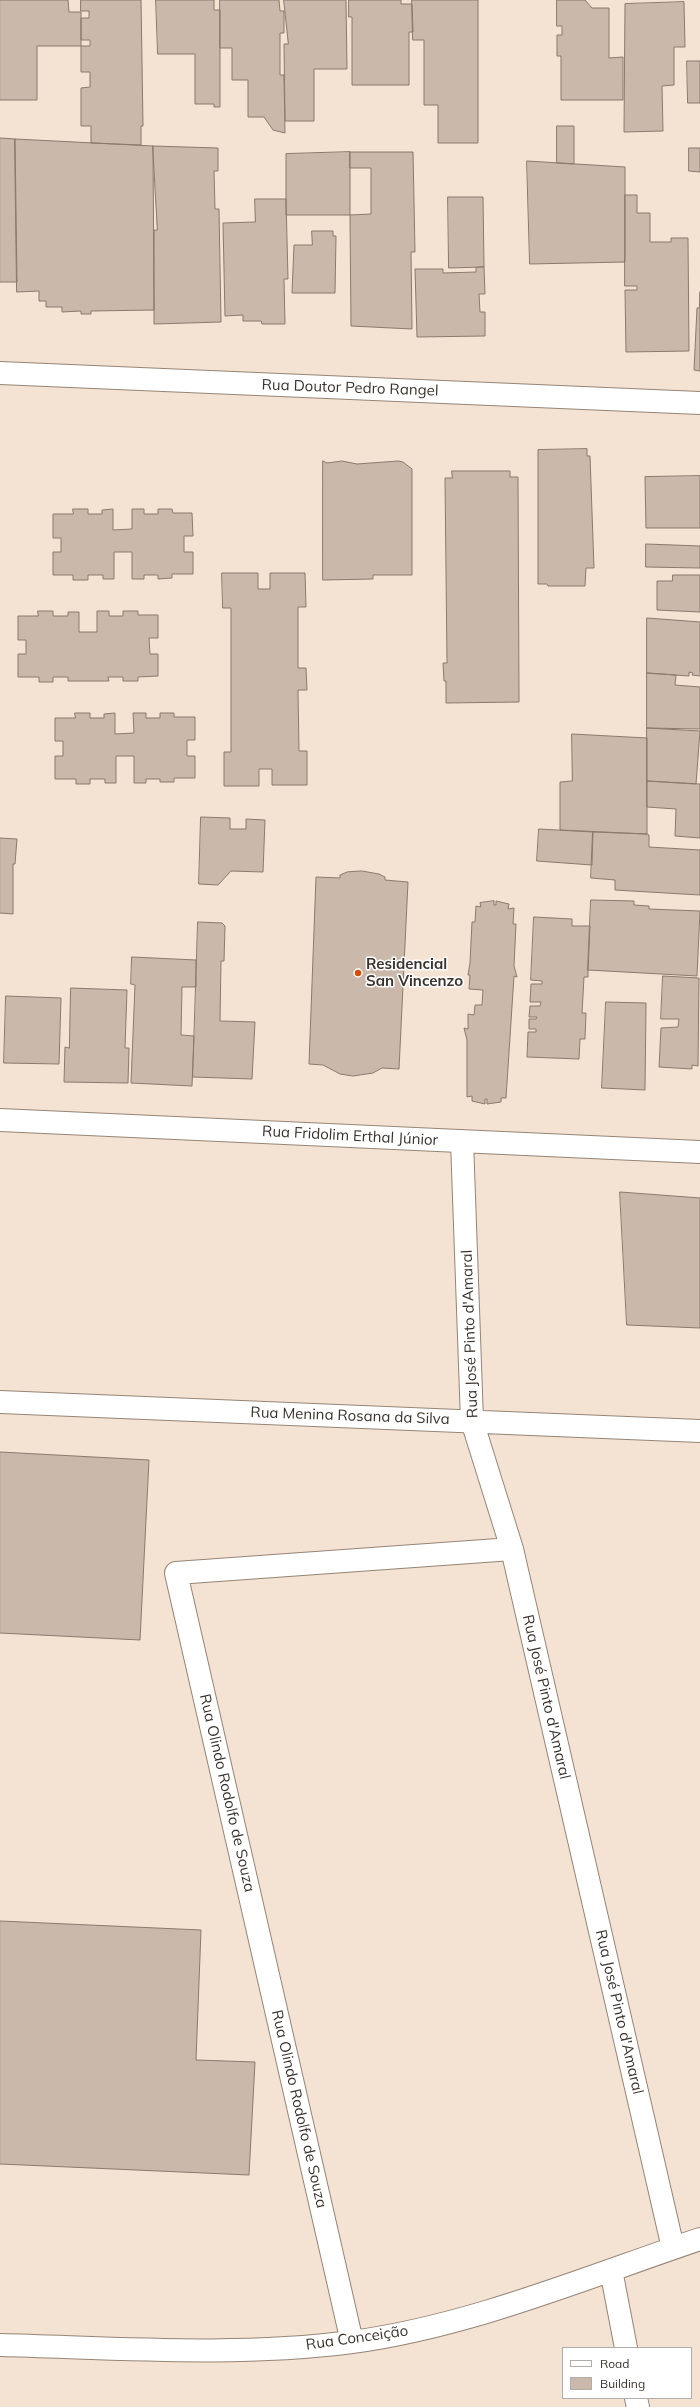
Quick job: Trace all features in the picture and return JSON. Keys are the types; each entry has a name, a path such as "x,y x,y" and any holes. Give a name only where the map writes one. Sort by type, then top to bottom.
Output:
{"street":[{"name":"Rua Doutor Pedro Rangel","path":"0,373 700,402"},
{"name":"Rua Fridolim Erthal Júnior","path":"0,1120 700,1152"},
{"name":"Rua José Pinto d'Amaral","path":"462,1141 472,1421 512,1549 673,2248"},
{"name":"Rua Menina Rosana da Silva","path":"0,1402 700,1431"},
{"name":"Rua Olindo Rodolfo de Souza","path":"352,2342 176,1573 512,1549"},
{"name":"Rua Conceição","path":"0,2345 193,2350 290,2347 352,2342 460,2319 611,2270 700,2239"},
{"path":"611,2270 626,2347"}],"building":[{"path":"0,0 68,0 69,12 81,12 81,46 37,46 37,100 0,100"},
{"path":"81,0 141,0 143,126 141,126 141,145 91,143 91,126 81,126 81,88 90,87 90,72 81,72 81,46 90,46 90,40 81,40 81,18 89,18 89,11 81,11"},
{"path":"156,0 214,0 214,10 220,10 220,107 214,107 214,104 195,104 195,54 158,54"},
{"path":"220,0 279,0 280,11 284,11 284,33 280,33 280,75 284,75 285,133 273,130 264,117 248,117 248,80 232,80 232,48 220,48"},
{"path":"284,0 346,0 347,69 314,69 314,121 285,121 284,44 288,44"},
{"path":"349,0 401,0 401,4 412,4 413,32 409,32 409,85 352,85 352,17 349,17"},
{"path":"412,0 478,0 478,143 438,143 438,105 424,105 424,40 413,40"},
{"path":"557,0 585,0 592,8 609,8 609,58 623,57 623,100 561,100 561,56 557,56 557,35 562,35 562,26 557,26"},
{"path":"684,2 685,47 674,47 674,85 662,86 663,131 624,132 625,4"},
{"path":"687,61 700,61 700,103 688,103"},
{"path":"557,126 574,126 574,164 557,163"},
{"path":"0,138 15,139 17,282 0,282"},
{"path":"15,139 153,146 154,310 91,311 91,314 81,314 81,311 62,312 62,307 46,307 46,301 39,301 39,291 17,292"},
{"path":"153,146 218,148 218,171 214,171 215,209 219,209 221,322 154,324 154,230 157,230"},
{"path":"689,148 700,148 700,172 689,171"},
{"path":"350,152 350,215 286,215 286,154"},
{"path":"350,152 413,152 415,252 411,252 412,329 351,326 350,215 371,214 371,168 350,168"},
{"path":"527,161 625,167 625,262 530,264"},
{"path":"625,195 637,195 637,213 650,213 650,242 671,242 671,238 688,238 689,351 626,352 625,290 637,290 637,286 625,286"},
{"path":"448,197 483,197 484,267 449,268"},
{"path":"255,199 286,199 288,279 284,279 285,324 262,324 261,321 243,321 243,315 225,316 223,223 255,222"},
{"path":"312,231 333,231 333,236 336,236 335,293 292,293 294,245 312,245"},
{"path":"484,267 485,294 479,294 480,312 485,312 485,336 417,337 415,269 443,269 443,273 476,272 476,268"},
{"path":"700,292 700,371 694,370 697,308 699,308"},
{"path":"587,449 587,456 590,456 594,568 586,568 585,586 548,586 547,584 538,584 538,450"},
{"path":"323,461 327,463 342,461 357,464 398,461 403,462 412,469 412,575 373,575 373,579 323,580"},
{"path":"452,471 510,471 510,477 518,477 519,702 446,703 446,681 444,681 443,663 447,663 445,478 452,478"},
{"path":"700,476 700,528 646,528 645,477"},
{"path":"73,509 88,509 88,514 102,514 102,510 113,509 113,530 132,529 132,509 144,509 144,514 158,514 158,509 172,509 173,513 192,513 193,536 184,536 184,552 193,552 193,574 172,574 172,578 158,579 158,575 144,575 144,579 132,579 132,552 114,552 114,579 103,579 103,575 88,575 88,580 73,580 73,575 53,575 53,552 61,552 61,538 53,538 53,514 73,514"},
{"path":"646,544 700,546 700,568 646,567"},
{"path":"222,573 258,573 258,589 270,589 270,573 305,573 306,607 298,607 298,668 306,668 307,690 298,690 299,751 307,751 307,785 272,785 272,769 259,769 259,786 224,786 224,752 231,752 231,608 223,608"},
{"path":"673,575 700,575 700,612 657,610 657,581 672,581"},
{"path":"38,611 53,611 53,616 68,616 68,612 79,612 79,632 97,632 97,611 109,611 109,616 123,616 123,611 138,611 138,615 158,615 158,638 149,638 150,654 158,654 158,676 138,677 138,681 123,681 123,677 108,677 109,681 68,681 68,677 53,677 53,682 39,682 39,677 18,677 18,654 26,654 26,640 18,640 18,616 38,616"},
{"path":"647,618 700,622 700,676 692,675 693,673 689,672 689,676 647,673"},
{"path":"647,673 676,675 675,685 700,687 700,729 647,728"},
{"path":"75,713 90,713 90,718 104,718 104,714 115,713 115,734 134,733 133,713 146,713 146,718 160,718 160,713 174,713 174,717 195,717 195,740 187,740 187,756 195,756 195,778 174,778 174,782 160,782 160,779 146,779 146,783 134,783 134,756 116,756 116,783 105,783 105,779 90,779 90,784 76,784 76,779 55,779 55,756 63,756 63,741 55,741 55,718 75,718"},
{"path":"647,728 700,731 696,784 647,781"},
{"path":"572,734 647,738 647,834 560,830 560,782 572,781"},
{"path":"647,781 700,784 700,838 675,836 676,809 647,807"},
{"path":"201,817 230,818 230,829 246,829 246,819 265,820 263,872 231,871 218,885 199,884"},
{"path":"539,829 593,832 592,865 537,861"},
{"path":"593,832 647,834 649,835 649,847 700,850 700,895 615,890 615,880 591,878"},
{"path":"0,838 17,839 15,864 13,864 13,914 0,913"},
{"name":"Residencial San Vincenzo","path":"362,871 379,874 385,877 385,880 408,882 399,1069 382,1068 373,1073 353,1076 340,1074 323,1065 309,1064 316,877 340,878 340,875 347,872"},
{"path":"591,900 634,901 634,905 649,906 649,909 700,911 697,976 588,970"},
{"path":"494,901 494,905 496,905 496,901 509,904 508,909 514,908 513,924 516,924 514,966 517,977 514,976 506,1098 501,1098 501,1102 487,1104 487,1099 485,1099 485,1104 472,1101 472,1096 467,1097 467,1040 464,1028 468,1029 468,1014 474,1015 475,1005 482,1005 483,990 469,989 470,975 468,975 472,922 475,922 476,906 481,907 480,903"},
{"path":"534,917 572,919 572,926 590,926 588,977 584,977 582,1013 586,1013 585,1039 580,1039 579,1059 527,1057 528,1032 536,1032 536,1029 529,1029 529,1019 536,1019 537,1017 529,1017 530,1006 540,1006 541,1002 530,1002 531,984 542,984 542,981 531,980"},
{"path":"198,922 222,923 225,926 224,961 221,961 220,1021 255,1022 252,1079 193,1077"},
{"path":"132,957 196,960 196,987 182,987 181,1035 194,1036 192,1086 131,1083 135,985 131,984"},
{"path":"663,976 699,978 698,1066 692,1065 692,1069 659,1067 661,1028 678,1027 679,1019 661,1019"},
{"path":"71,988 127,990 125,1048 129,1048 128,1083 64,1082 65,1047 69,1048"},
{"path":"6,996 61,998 59,1064 4,1063"},
{"path":"606,1002 646,1003 645,1090 602,1088"},
{"path":"620,1192 700,1198 700,1328 627,1325"},
{"path":"0,1452 149,1460 140,1640 0,1633"},
{"path":"0,1921 201,1930 196,2060 255,2062 249,2175 0,2164"}],"place":[{"name":"Residencial San Vincenzo","path":"358,973"}]}
